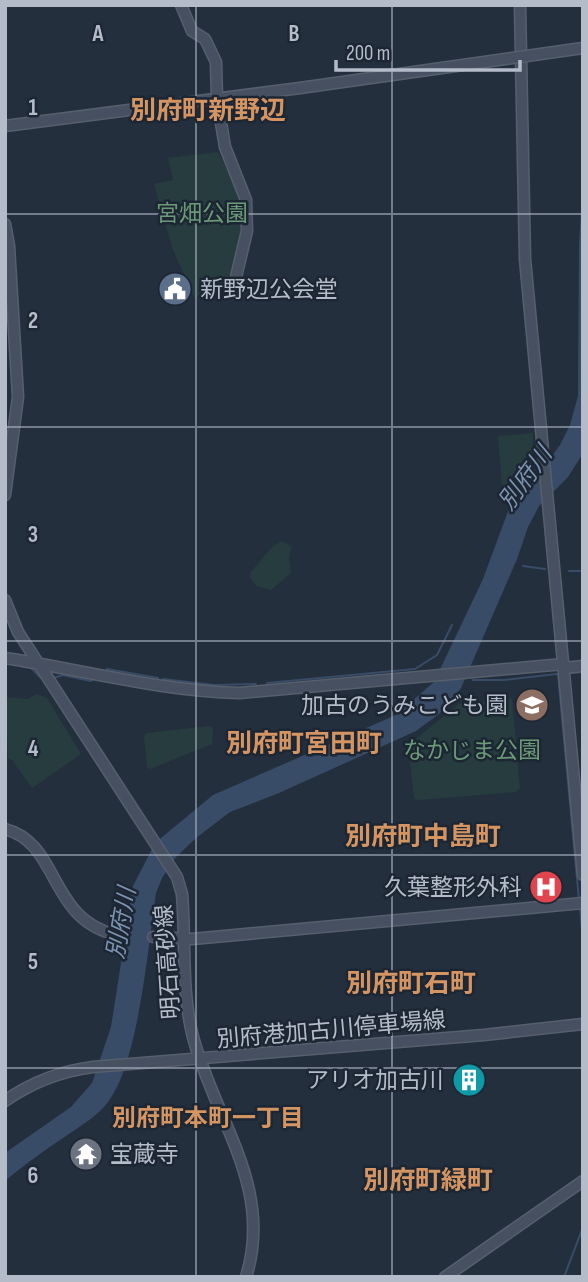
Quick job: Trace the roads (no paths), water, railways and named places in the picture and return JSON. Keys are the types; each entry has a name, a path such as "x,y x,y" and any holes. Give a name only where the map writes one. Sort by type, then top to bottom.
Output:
{"street":[{"path":"181,5 192,32 205,39 216,62 217,99 225,147 243,189 248,211 247,231 236,277"},
{"path":"520,5 525,258 583,875"},
{"path":"5,126 583,48"},
{"path":"5,223 9,246 18,390 5,495"},
{"name":"明石高砂線","path":"5,600 18,632 155,840 173,869 182,894 188,1010 194,1039 249,1186 254,1215 254,1237 246,1277"},
{"path":"5,658 134,681 211,692 239,693 472,671 564,670 583,666"},
{"path":"5,829 24,838 35,848 63,896 87,923 104,933 122,936"},
{"path":"153,937 184,939 580,904"},
{"name":"別府港加古川停車場線","path":"5,1101 39,1081 93,1067 484,1035 583,1024"},
{"path":"444,1277 583,1181"}],"water":[{"path":"583,178 583,453 568,477 539,506 528,527 517,559 461,688 439,714 416,731 279,793 230,812 176,857 156,893 141,1002 119,1083 108,1102 94,1116 5,1181 5,1153 71,1107 92,1083 111,1027 133,886 152,849 161,838 213,795 396,715 434,682 483,579 510,506 530,479 547,463 570,425 578,396 579,244"}],"waterway":[{"path":"523,566 545,569"},
{"path":"569,571 583,571"},
{"path":"267,683 415,669 437,655 452,625"},
{"path":"30,667 44,678"},
{"path":"105,671 107,669 158,678"},
{"path":"566,673 583,672"},
{"path":"473,680 504,680 557,674"},
{"path":"558,674 579,900"},
{"path":"53,678 63,675 91,681 94,678"},
{"path":"163,679 214,685 256,684"},
{"path":"580,909 583,939"},
{"path":"564,1277 583,1227"}],"place":[{"name":"新野辺公会堂","path":"175,289"},
{"name":"加古のうみこども園","path":"532,705"},
{"name":"久葉整形外科","path":"546,887"},
{"name":"アリオ加古川","path":"469,1080"},
{"name":"宝蔵寺","path":"86,1154"}],"district":[{"name":"別府町新野辺","path":"208,110"},
{"name":"別府町宮田町","path":"304,743"},
{"name":"別府町中島町","path":"423,836"},
{"name":"別府町石町","path":"411,983"},
{"name":"別府町本町一丁目","path":"208,1118"},
{"name":"別府町緑町","path":"428,1180"}],"park label":[{"name":"宮畑公園","path":"202,213"},
{"name":"なかじま公園","path":"472,750"}],"water label":[{"name":"別府川","path":"525,478"},
{"name":"別府川","path":"121,923"}]}
